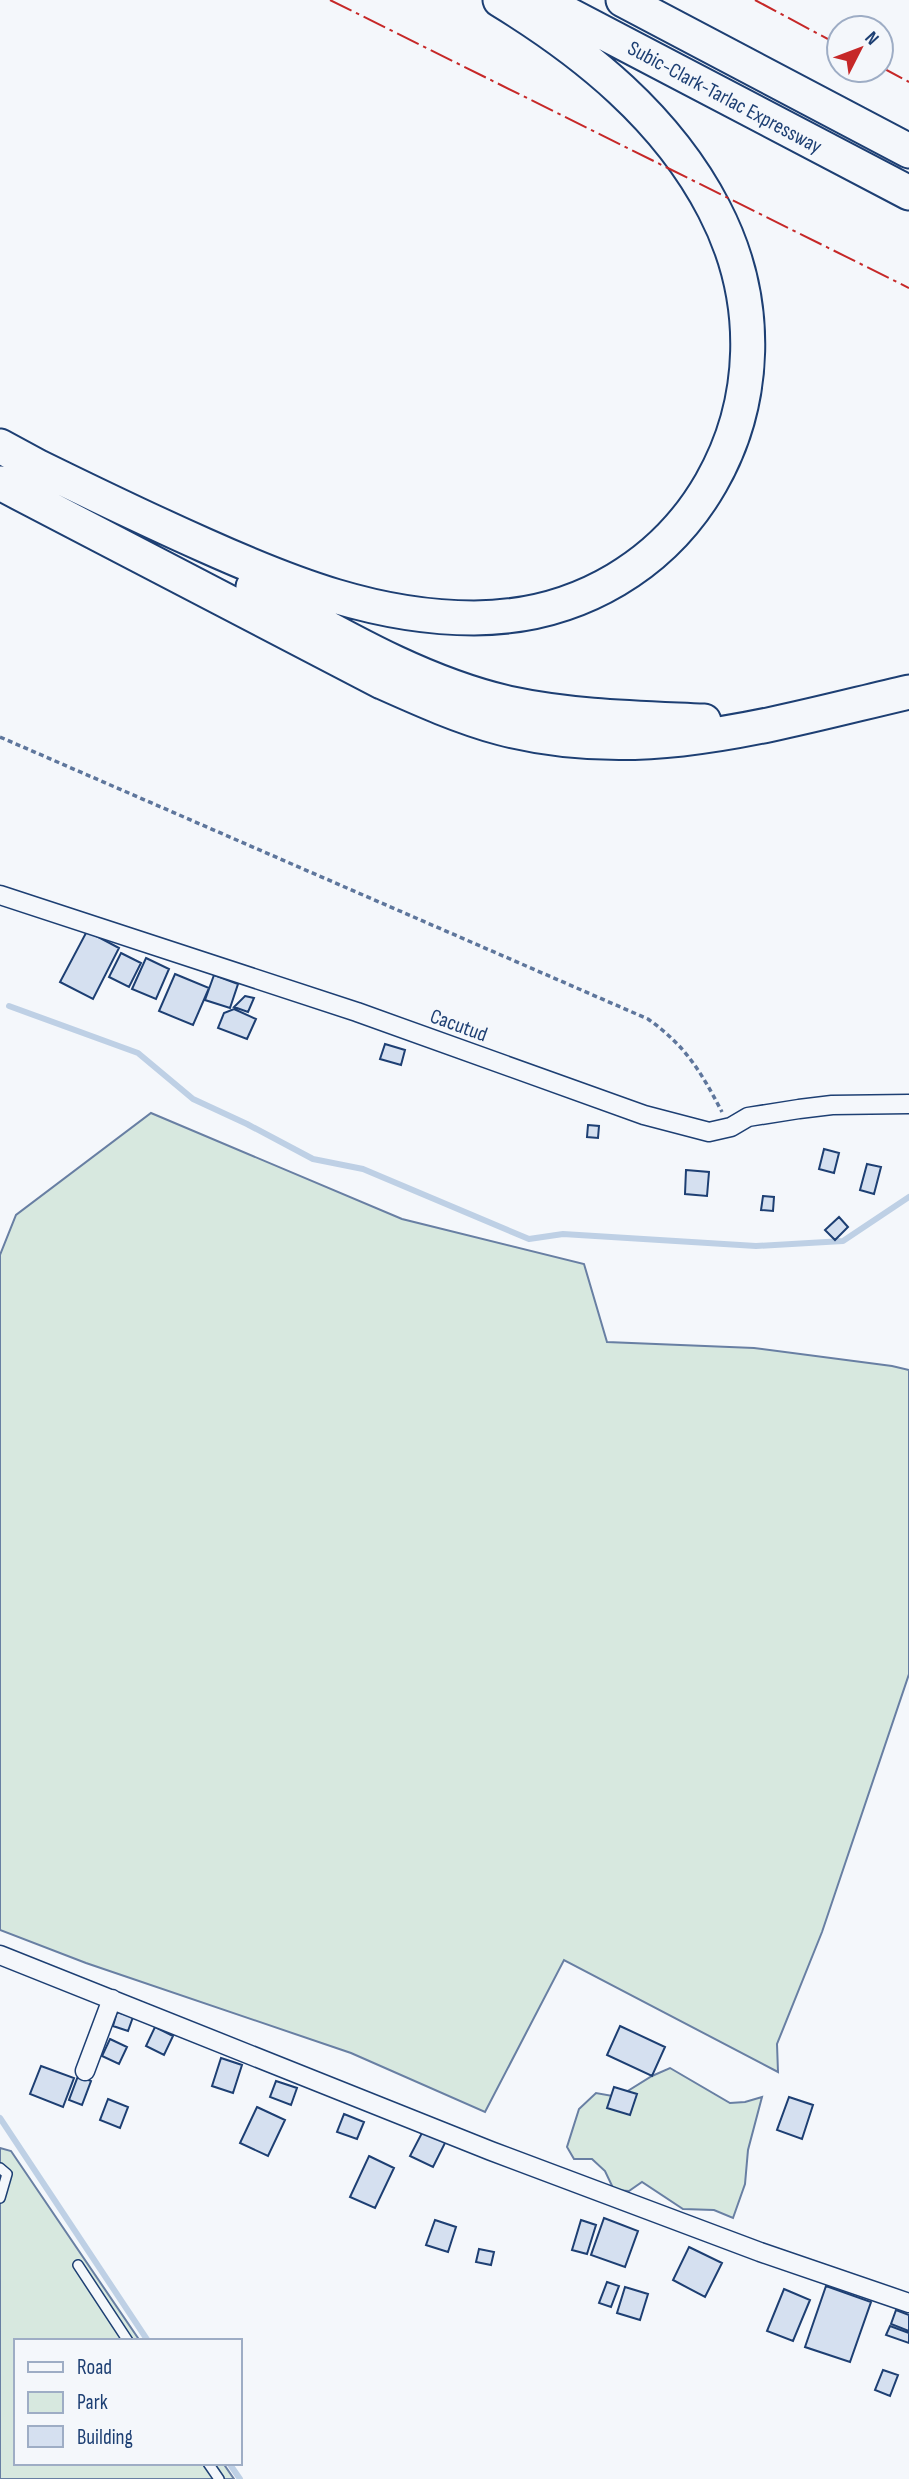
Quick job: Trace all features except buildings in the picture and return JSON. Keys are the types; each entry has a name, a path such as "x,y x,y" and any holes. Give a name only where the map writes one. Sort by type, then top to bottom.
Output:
{"highway":[{"path":"39,467 125,510 278,578 339,599 401,612 476,618 541,609 605,585 629,571 666,542 696,509 712,484 726,457 740,412 748,362 748,334 746,307 732,250 700,185 670,142 634,102 578,52 500,0"},
{"name":"Subic-Clark-Tarlac Expressway","path":"541,0 909,193"},
{"name":"Subic-Clark-Tarlac Expressway","path":"623,0 909,151"},
{"path":"0,446 169,542 364,647 410,669 467,691 508,703 586,715 768,725"},
{"path":"0,483 382,682 428,703 499,728 540,737 614,744 678,741 768,725 909,692"}],"street":[{"name":"Cacutud","path":"0,895 357,1012 644,1115 709,1132 731,1127 748,1117 799,1109 832,1105 909,1104"},
{"path":"0,1955 491,2151 760,2252 909,2303"},
{"path":"85,2071 112,1999"}],"lane":[{"path":"0,2168 7,2174 0,2197"},
{"path":"78,2265 127,2339"}],"path":[{"path":"0,737 648,1019 683,1048 731,1127"}],"green space":[{"path":"151,1113 402,1219 584,1264 607,1342 754,1348 909,1370 909,1674 822,1932 777,2044 778,2072 564,1960 485,2112 351,2053 86,1963 0,1930 0,1255 16,1215"},
{"path":"670,2068 730,2103 762,2097 748,2150 745,2184 733,2218 714,2210 683,2209 642,2182 629,2191 614,2190 605,2171 592,2159 574,2159 567,2147 579,2109 596,2093 618,2097"},
{"path":"0,2148 11,2151 139,2339 14,2339 14,2465 224,2465 234,2479 0,2479"}],"waterway":[{"path":"9,1006 138,1053 193,1099 313,1159 363,1169 529,1239 563,1234 756,1246 843,1241 909,1197"},
{"path":"0,2118 147,2339"},
{"path":"230,2465 240,2479"}],"power":[{"path":"330,0 909,288"},
{"path":"755,0 825,38"},
{"path":"895,74 909,82"}]}
